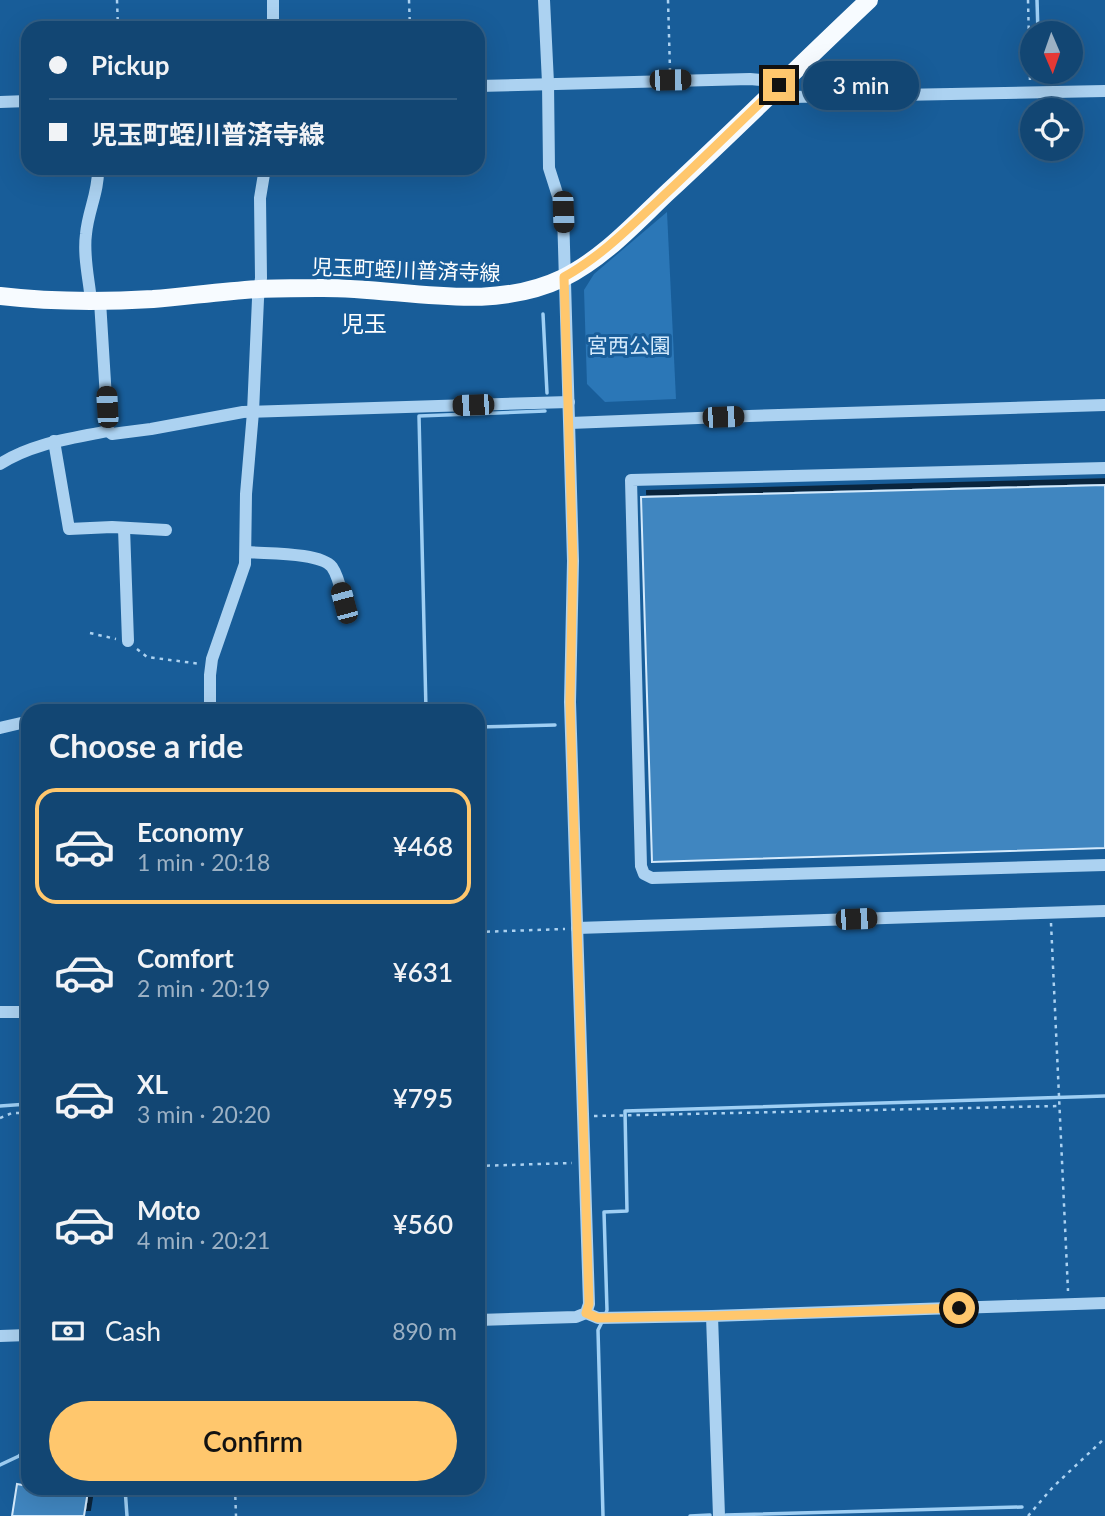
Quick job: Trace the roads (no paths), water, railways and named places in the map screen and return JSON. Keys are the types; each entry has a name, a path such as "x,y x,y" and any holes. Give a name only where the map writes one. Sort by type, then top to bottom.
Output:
{"main road":[{"name":"児玉町蛭川普済寺線","path":"0,296 95,301 152,299 259,289 347,288 484,298 520,293 564,277 581,268 611,245 869,0"}],"street":[{"path":"273,0 273,21"},
{"path":"544,0 549,168 563,212 570,423 573,561 570,702 589,1304 586,1313"},
{"path":"485,86 750,79 761,80 773,91 791,97 1105,91"},
{"path":"0,102 21,101"},
{"path":"98,175 85,241 95,301 108,431"},
{"path":"210,704 211,666 242,577 247,552 246,494 261,278 260,198 264,175"},
{"path":"0,464 24,451 54,441 108,431 111,433 151,429 224,415 569,402"},
{"path":"570,423 1105,405"},
{"path":"54,441 69,529 166,530"},
{"path":"1105,468 631,480 641,866 644,874 652,878 1105,865"},
{"path":"124,528 128,642"},
{"path":"247,552 311,556 327,561 335,572 344,603"},
{"path":"0,728 21,723"},
{"path":"578,928 1105,911"},
{"path":"0,1012 21,1012"},
{"path":"485,1320 576,1317 586,1313 598,1318 712,1316 1105,1303"},
{"path":"712,1316 719,1516"},
{"path":"0,1336 21,1335"}],"waterway":[{"path":"1037,0 1038,21"},
{"path":"543,314 547,393"},
{"path":"426,704 419,416 545,411"},
{"path":"485,727 555,725"},
{"path":"606,1313 604,1212 627,1211 625,1111 1105,1096"},
{"path":"0,1106 21,1104"},
{"path":"603,1320 598,1330 603,1516"},
{"path":"0,1465 21,1454"},
{"path":"126,1495 127,1516"},
{"path":"726,1515 1022,1507"},
{"path":"690,1516 710,1515"}],"district":[{"name":"児玉","path":"364,323"}],"park label":[{"name":"宮西公園","path":"629,344"}]}
